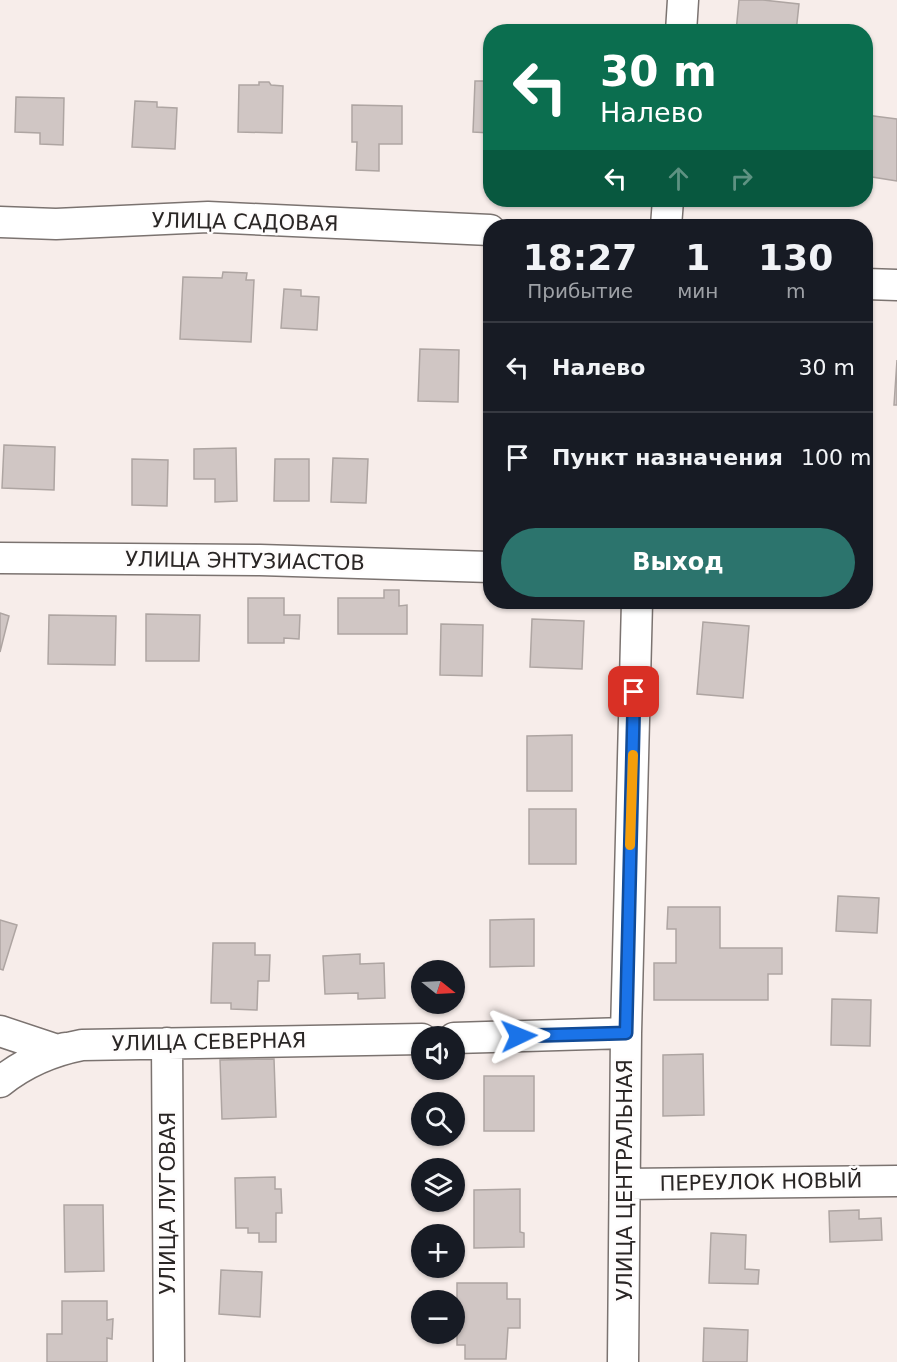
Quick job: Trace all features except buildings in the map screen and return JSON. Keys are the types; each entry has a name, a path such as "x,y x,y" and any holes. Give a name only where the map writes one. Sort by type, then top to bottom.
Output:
{"street":[{"path":"682,24 683,0"},
{"name":"УЛИЦА САДОВАЯ","path":"0,222 56,224 208,217 483,230"},
{"path":"873,284 897,285"},
{"name":"УЛИЦА ЭНТУЗИАСТОВ","path":"0,558 260,560 483,567"},
{"name":"УЛИЦА ЦЕНТРАЛЬНАЯ","path":"623,1362 625,1184 620,1034 637,609"},
{"name":"УЛИЦА СЕВЕРНАЯ","path":"0,1031 57,1050 82,1045 411,1038"},
{"path":"465,1037 620,1034"},
{"path":"163,1043 170,1362"},
{"path":"0,1082 19,1067 57,1050"},
{"name":"ПЕРЕУЛОК НОВЫЙ","path":"625,1184 897,1181"}],"slow traffic":[{"path":"630,845 633,755"}],"route":[{"path":"519,1036 626,1033 634,692"}]}
